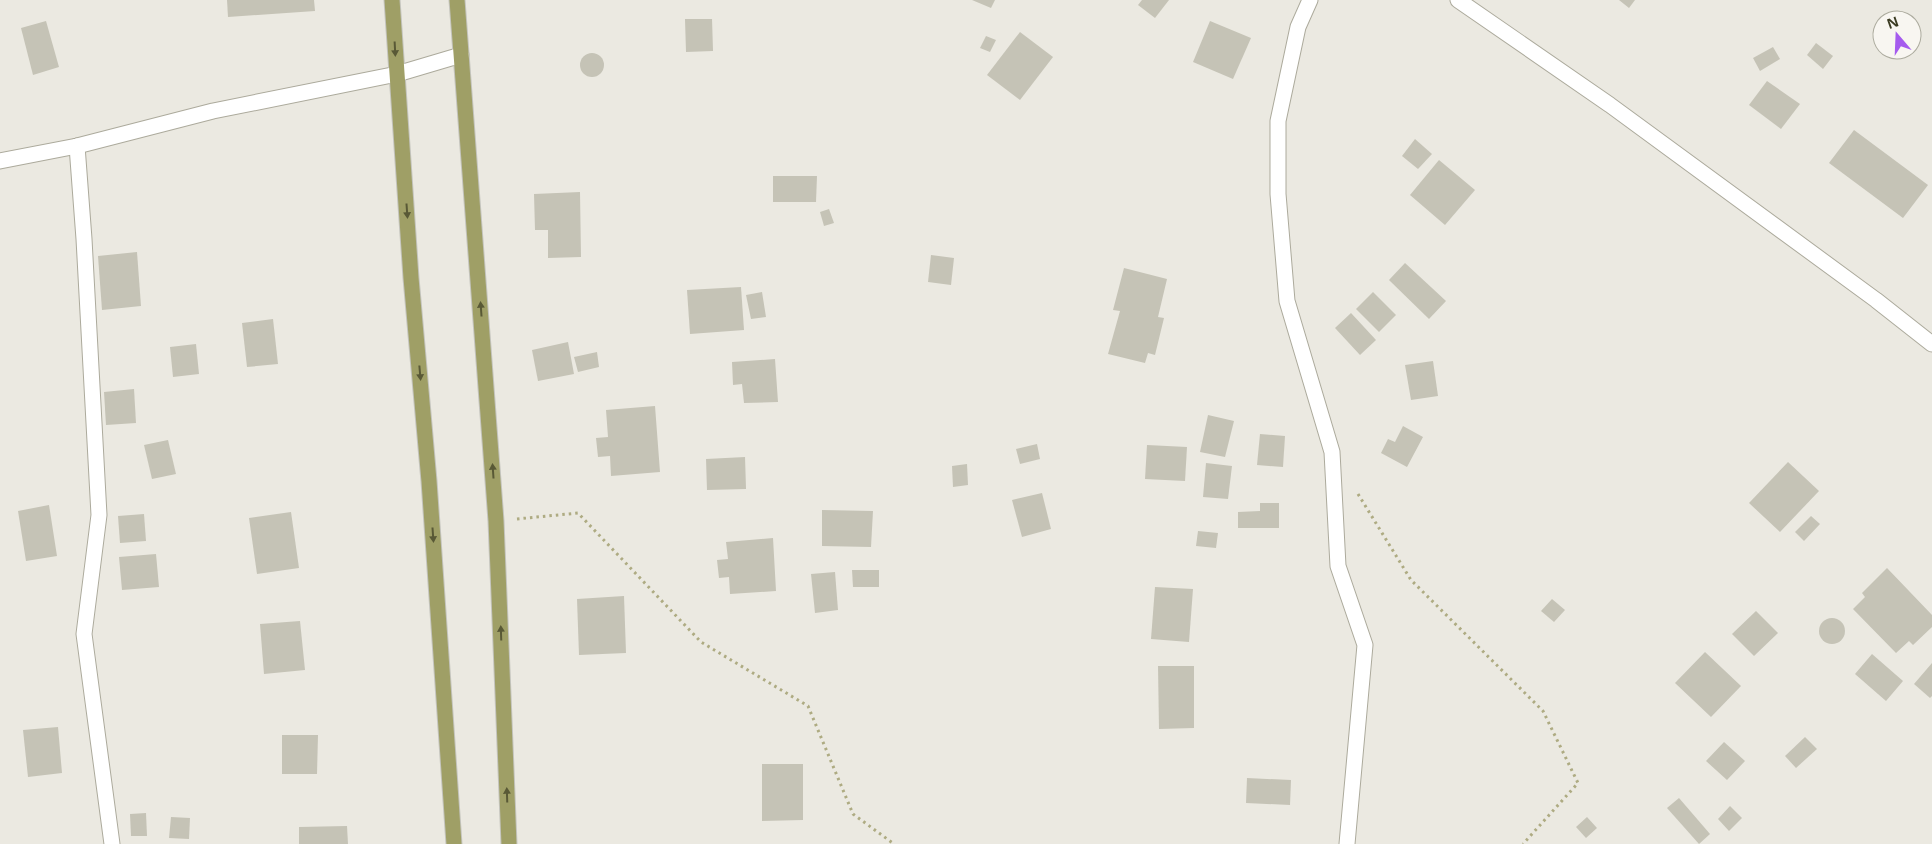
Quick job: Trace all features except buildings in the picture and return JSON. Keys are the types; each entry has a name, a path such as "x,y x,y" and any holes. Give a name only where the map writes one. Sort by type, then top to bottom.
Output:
{"main road":[{"path":"392,0 411,278 429,481 454,844"},
{"path":"457,0 496,521 509,844"}],"street":[{"path":"1310,0 1298,27 1278,121 1278,194 1287,301 1332,452 1338,566 1365,645 1347,844"},
{"path":"1458,0 1610,104 1876,300 1932,344"},
{"path":"0,161 77,146 213,111 397,74 461,55"},
{"path":"77,146 99,515 84,634 112,844"}],"path":[{"path":"1357,492 1411,580 1543,711 1578,783 1523,844"},
{"path":"496,521 578,513 701,642 808,706 853,814 894,844"}]}
